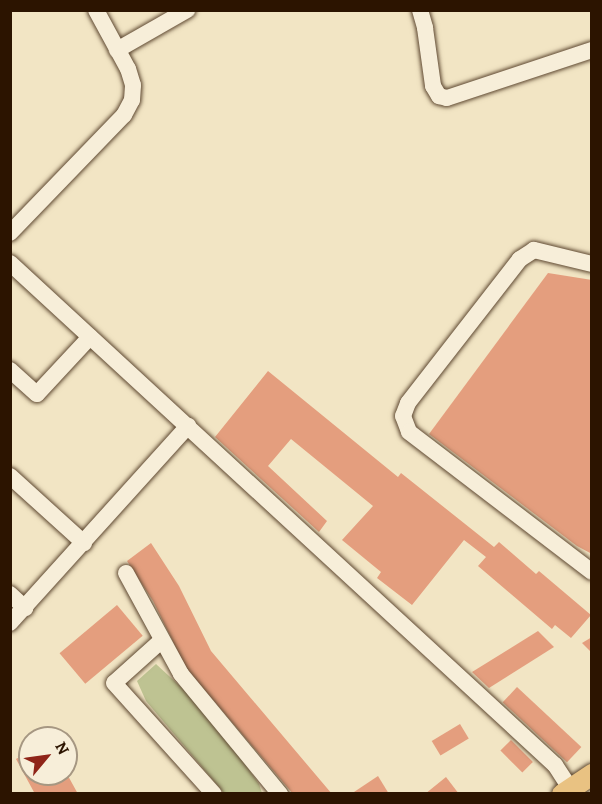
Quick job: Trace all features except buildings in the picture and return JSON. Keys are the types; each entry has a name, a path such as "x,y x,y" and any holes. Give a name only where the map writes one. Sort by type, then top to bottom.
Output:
{"main road":[{"path":"566,791 591,774"}],"street":[{"path":"10,233 124,116 132,100 133,85 96,10"},
{"path":"117,50 187,10"},
{"path":"420,10 425,28 433,86 439,96 447,98 591,50"},
{"path":"591,264 534,250 520,259 408,403 403,416 409,432 591,572"},
{"path":"10,263 555,765 566,791"},
{"path":"10,370 37,394 90,337"},
{"path":"10,623 188,426"},
{"path":"10,476 84,543"},
{"path":"126,573 181,674 280,794"},
{"path":"10,594 25,608"},
{"path":"162,640 114,683 214,794"}],"green space":[{"path":"156,664 195,700 236,751 259,784 262,793 224,793 146,701 137,681"}]}
